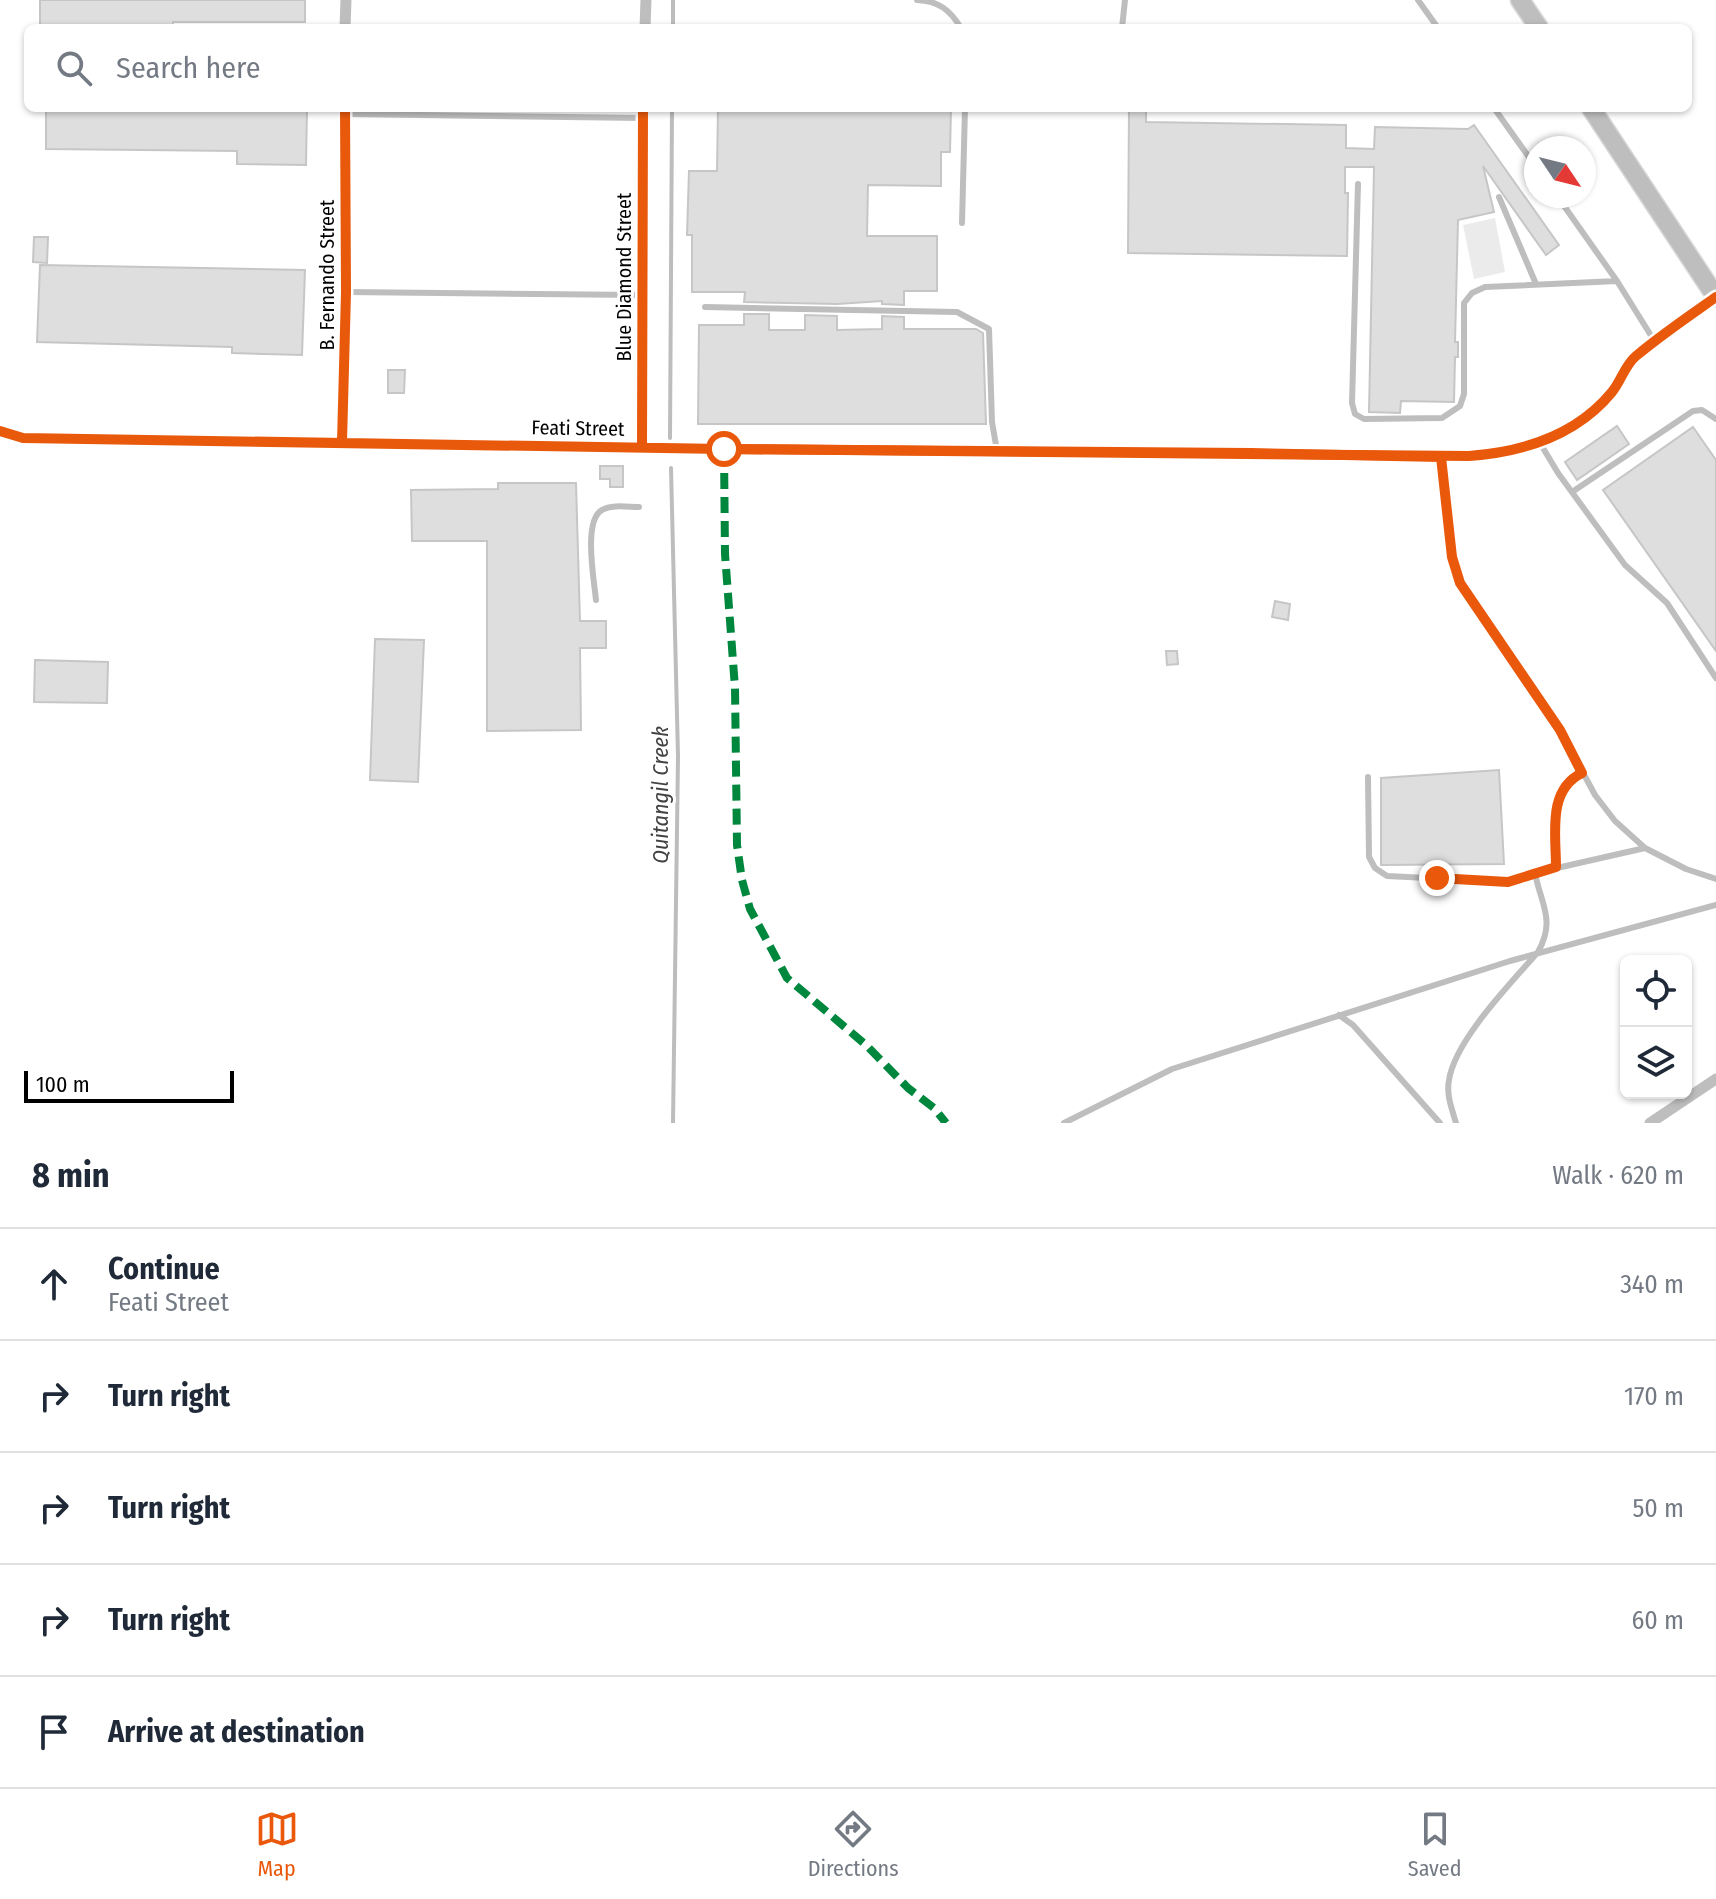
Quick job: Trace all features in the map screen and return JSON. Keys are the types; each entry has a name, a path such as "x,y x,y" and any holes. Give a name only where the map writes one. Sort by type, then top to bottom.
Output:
{"main road":[{"path":"1520,0 1536,24"},
{"path":"1594,112 1716,297"}],"street":[{"path":"345,24 346,0"},
{"path":"645,24 646,0"},
{"name":"B. Fernando Street","path":"342,442 346,292 345,112"},
{"name":"Blue Diamond Street","path":"642,447 643,113"},
{"name":"Feati Street","path":"0,431 23,438 1441,457 1496,454 1559,435 1599,406 1620,382 1633,358 1716,297"},
{"path":"1650,1123 1665,1119 1716,1079"}],"lane":[{"path":"917,0 947,8 958,24"},
{"path":"1122,24 1125,0"},
{"path":"1418,0 1435,24"},
{"path":"494,112 643,113"},
{"path":"962,223 965,112"},
{"path":"1497,112 1524,150"},
{"path":"1358,184 1352,403 1355,414 1364,419 1442,418 1460,406 1464,394 1464,303 1472,293 1485,287 1617,281"},
{"path":"1499,197 1536,284"},
{"path":"1565,208 1655,342"},
{"path":"346,292 642,295"},
{"path":"705,307 957,312 973,319 989,329 992,422 997,451"},
{"path":"1572,492 1693,411 1702,410 1716,419"},
{"path":"1540,443 1625,565 1667,603 1716,678"},
{"path":"1441,457 1452,557 1460,583 1560,730 1604,809 1645,848 1686,869 1716,879"},
{"path":"596,600 591,536 593,519 599,510 610,507 639,507"},
{"path":"1556,867 1557,802 1565,784 1582,773"},
{"path":"1368,777 1369,857 1380,873 1397,877 1497,883 1645,848"},
{"path":"1456,1123 1449,1101 1448,1083 1459,1051 1545,941 1548,923 1535,873"},
{"path":"1064,1123 1172,1069 1538,952 1716,905"},
{"path":"1338,1014 1353,1025 1440,1123"}],"shaded area":[{"path":"1495,218 1505,272 1474,279 1463,225"}],"building":[{"path":"40,0 305,0 305,22 40,24"},
{"path":"46,112 307,112 306,165 237,164 237,151 46,149"},
{"path":"718,112 951,112 950,152 941,152 941,186 868,185 867,236 937,236 937,291 904,291 904,305 882,304 882,301 837,304 744,302 745,292 692,292 692,235 687,235 689,171 717,171"},
{"path":"1129,112 1146,112 1146,122 1346,125 1346,148 1374,149 1375,127 1468,129 1474,125 1524,196 1524,208 1533,208 1559,245 1546,255 1483,166 1494,212 1458,220 1455,342 1458,342 1458,357 1455,357 1454,402 1401,401 1400,413 1369,412 1374,167 1345,167 1345,193 1348,193 1347,256 1128,253"},
{"path":"34,237 48,237 47,263 33,262"},
{"path":"40,265 305,270 302,355 232,353 232,347 37,342"},
{"path":"744,314 769,314 769,330 805,330 805,315 837,316 837,330 882,329 882,316 904,317 904,329 976,329 983,333 986,424 698,424 699,325 744,325"},
{"path":"388,370 405,370 404,393 388,393"},
{"path":"1617,426 1629,444 1577,480 1565,462"},
{"path":"1693,427 1716,460 1716,651 1603,490"},
{"path":"600,466 623,466 623,487 610,487 610,479 600,479"},
{"path":"498,483 576,483 580,621 606,621 606,648 580,648 581,730 487,731 487,541 412,541 411,490 498,489"},
{"path":"1275,601 1290,604 1288,620 1272,617"},
{"path":"375,639 424,640 418,782 370,780"},
{"path":"1166,651 1177,651 1178,664 1167,665"},
{"path":"35,660 108,662 107,703 34,702"},
{"path":"1499,770 1504,864 1381,865 1381,778"}],"waterway":[{"name":"Quitangil Creek","path":"673,0 673,24"},
{"name":"Quitangil Creek","path":"670,438 672,112"},
{"name":"Quitangil Creek","path":"671,468 678,756 673,1123"}],"marked path":[{"path":"724,449 725,554 735,688 737,845 750,909 787,978 866,1045 946,1123"}],"cycle path":[{"path":"342,442 346,292 345,112"},
{"path":"642,447 643,112"},
{"path":"0,431 23,438 1469,456 1528,446 1565,431 1598,407 1636,356 1716,297"}],"route":[{"path":"724,449 1441,457 1455,572 1473,606 1560,730 1582,773 1565,784 1557,802 1556,867 1508,882 1437,878"}]}
